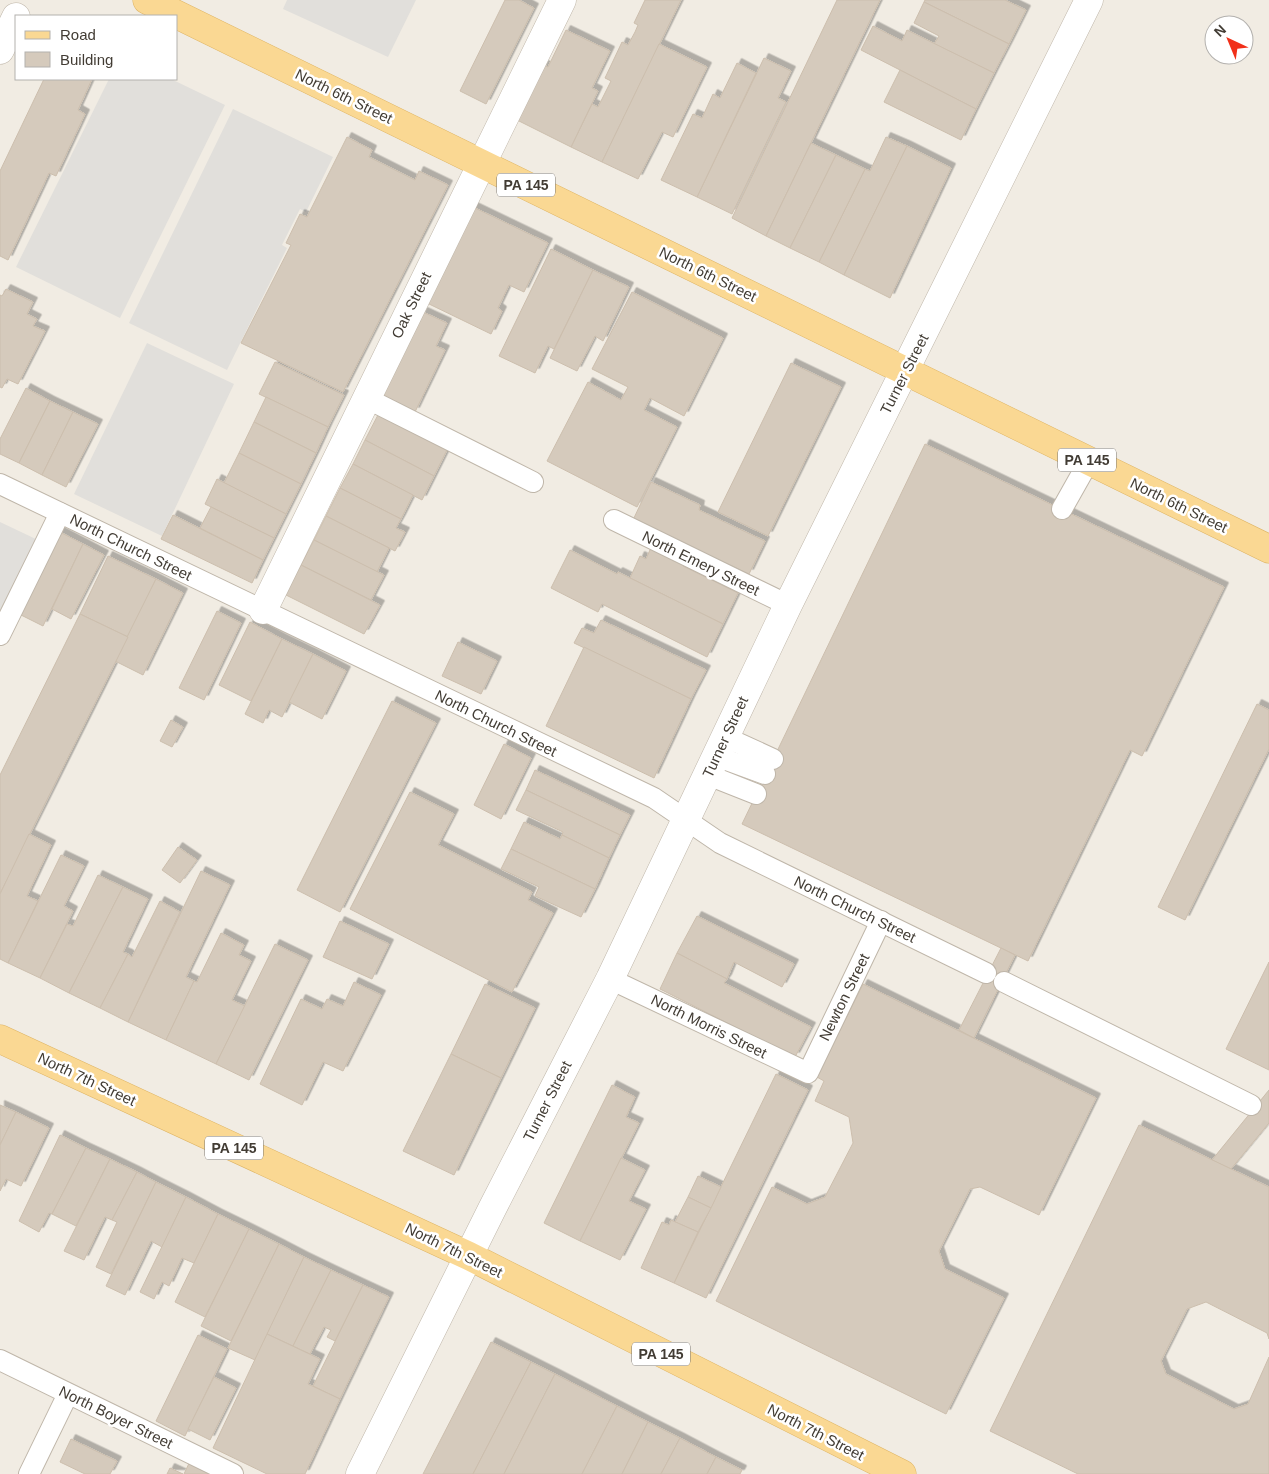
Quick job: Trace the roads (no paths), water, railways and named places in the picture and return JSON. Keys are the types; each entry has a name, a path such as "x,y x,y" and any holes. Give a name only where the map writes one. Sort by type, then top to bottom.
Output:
{"main road":[{"name":"North 6th Street","path":"147,0 178,15"},
{"name":"North 6th Street","path":"178,15 1269,549"},
{"name":"North 7th Street","path":"0,1039 468,1256 902,1474"}],"street":[{"path":"16,15 24,0"},
{"name":"Oak Street","path":"262,610 562,0"},
{"name":"Turner Street","path":"360,1474 468,1256 610,979 788,605 1089,0"},
{"path":"0,50 15,18"}],"lane":[{"path":"366,398 533,482"},
{"path":"1062,509 1089,461"},
{"name":"North Church Street","path":"0,484 654,798 720,843 986,973"},
{"path":"0,635 60,513"},
{"name":"North Emery Street","path":"614,520 788,605"},
{"path":"716,756 769,767"},
{"path":"716,756 756,794"},
{"name":"Newton Street","path":"808,1073 880,921"},
{"name":"North Morris Street","path":"610,979 808,1073"},
{"path":"1004,982 1251,1105"},
{"name":"North Boyer Street","path":"0,1360 233,1474"},
{"path":"29,1474 68,1394"}]}
